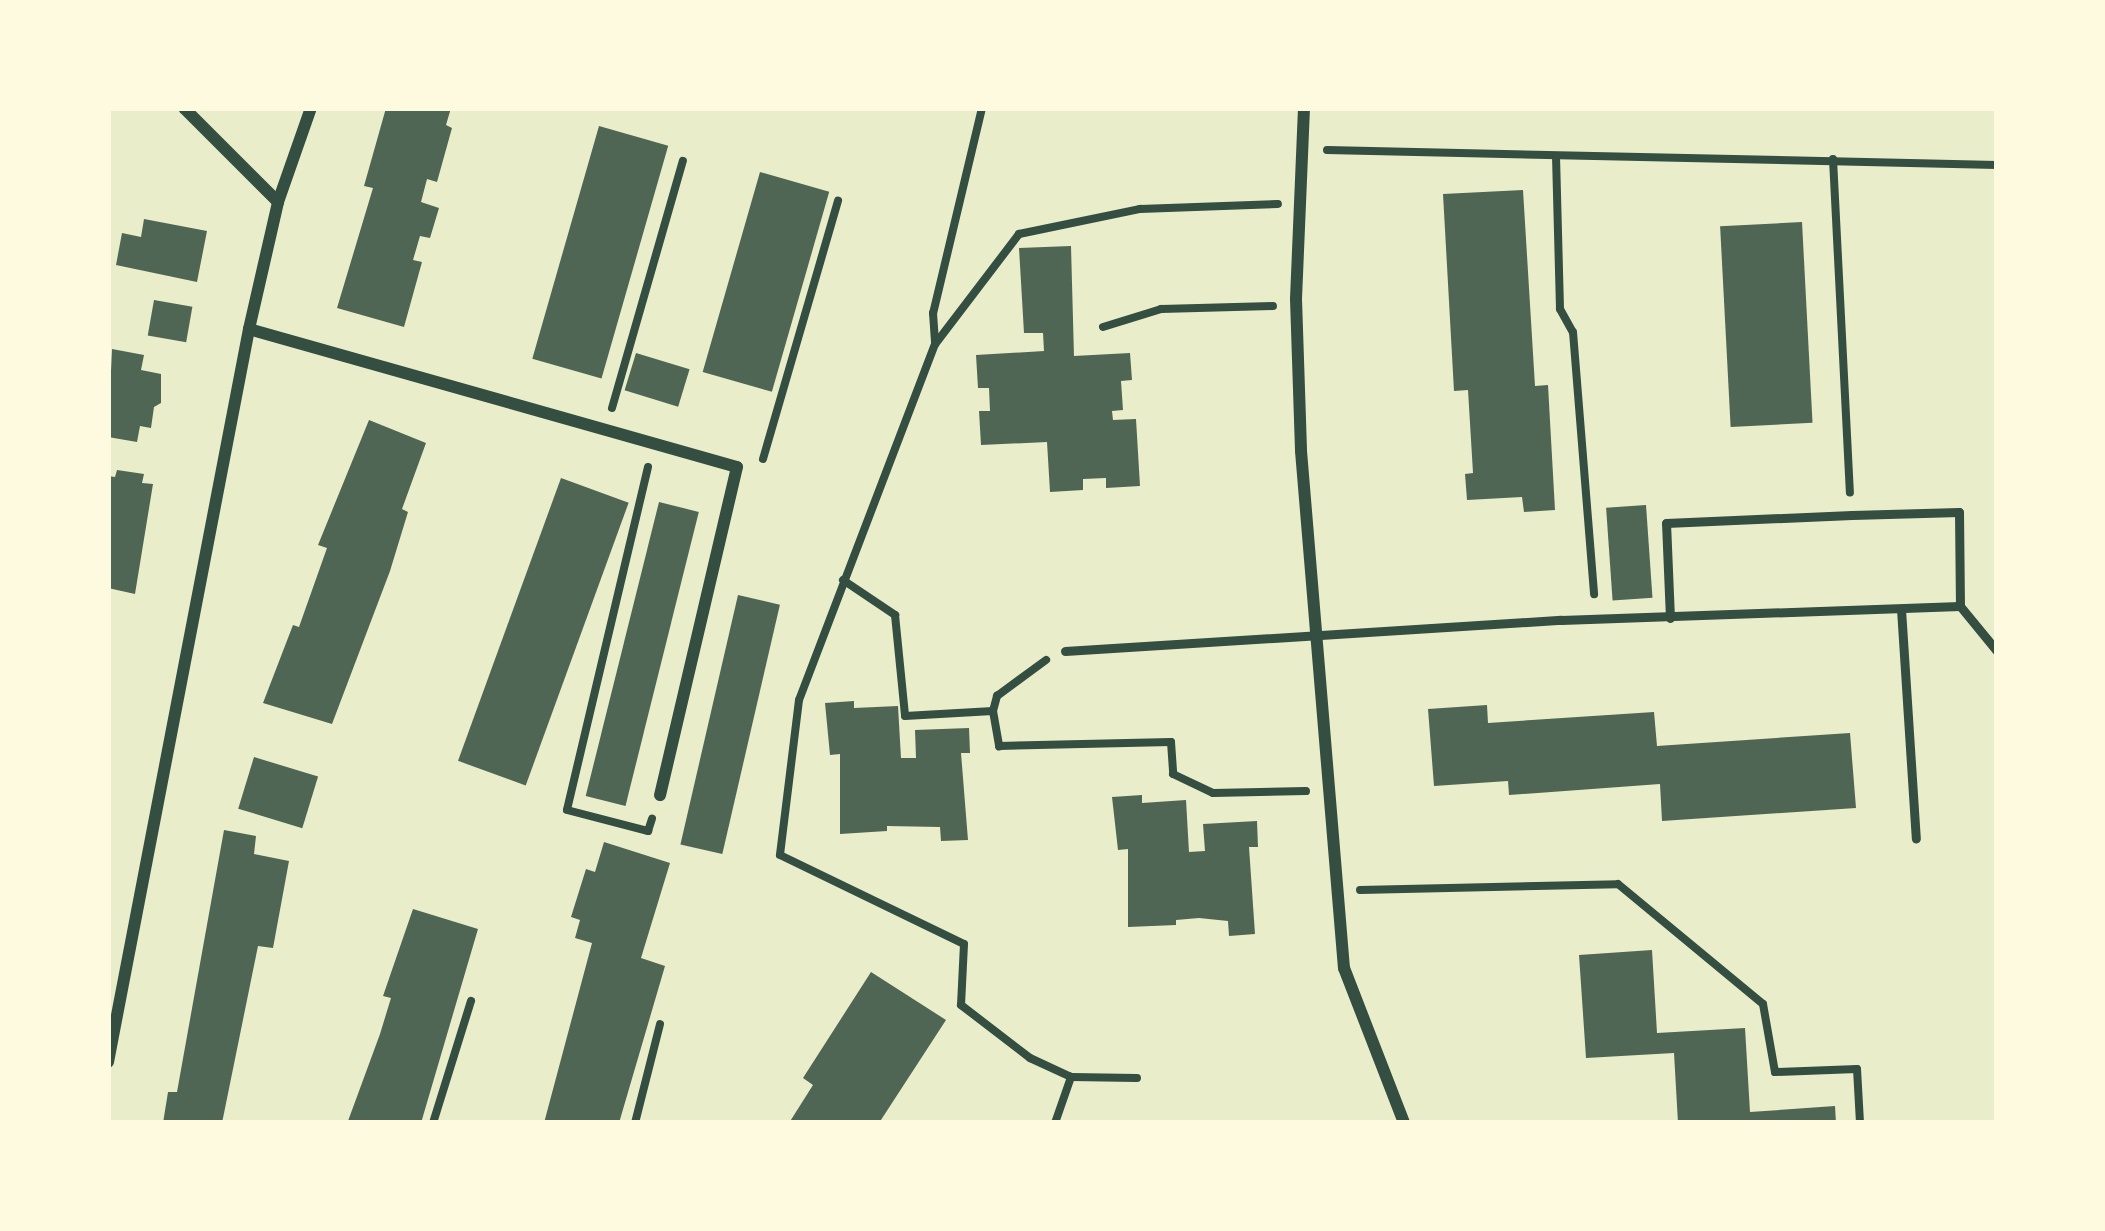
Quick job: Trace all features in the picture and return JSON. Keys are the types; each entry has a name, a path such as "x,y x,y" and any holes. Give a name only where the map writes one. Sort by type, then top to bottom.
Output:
{"street":[{"path":"184,108 278,202"},
{"path":"108,1062 250,329 278,202 311,108"},
{"path":"1304,108 1298,149 1296,310 1316,637 1344,968 1404,1123"},
{"path":"250,329 737,467 660,795"}],"lane":[{"path":"1670,618 1666,523 1960,512 1960,606 1997,651"},
{"path":"1065,651 1277,634 1316,637 1596,619 1960,606"},
{"path":"1901,609 1916,839"}],"path":[{"path":"935,344 933,313 982,108"},
{"path":"1298,149 1997,165"},
{"path":"1556,156 1560,309 1573,332 1596,619"},
{"path":"1832,159 1852,514"},
{"path":"606,429 682,161"},
{"path":"737,467 759,471 838,201"},
{"path":"1137,1078 1071,1076 1030,1058 962,1005 964,944 780,855 799,700 935,344 1019,234 1140,208 1257,202 1298,206"},
{"path":"1103,327 1161,310 1252,303 1296,310"},
{"path":"653,443 567,810 648,831 660,795"},
{"path":"843,580 895,615 905,716 993,711"},
{"path":"1065,651 1028,668 997,696 993,711 999,746 1171,742 1173,774 1214,793 1329,790"},
{"path":"1338,891 1618,884 1763,1004 1775,1072 1857,1069 1860,1123"},
{"path":"434,1123 471,1001"},
{"path":"634,1123 660,1024"},
{"path":"1055,1123 1071,1076"}],"building":[{"path":"386,108 451,108 446,125 452,128 437,182 427,179 421,202 439,208 430,238 420,236 413,260 422,262 404,327 337,308 373,188 364,186"},
{"path":"599,126 668,146 602,378 532,359"},
{"path":"760,172 829,192 772,392 703,372"},
{"path":"1523,190 1535,386 1548,385 1555,510 1524,512 1522,497 1467,500 1465,474 1473,473 1468,390 1454,391 1443,194"},
{"path":"144,219 207,231 197,282 116,265 122,233 141,237"},
{"path":"1802,222 1813,423 1731,427 1720,226"},
{"path":"1071,246 1074,356 1130,353 1132,380 1121,381 1123,410 1112,411 1113,420 1136,419 1140,486 1106,488 1106,478 1083,479 1083,490 1050,492 1047,442 981,445 979,411 990,411 989,388 978,388 976,355 1044,351 1043,333 1024,333 1019,248"},
{"path":"154,300 192,307 186,342 148,335"},
{"path":"112,349 144,355 141,370 161,374 161,403 154,407 151,428 140,426 137,442 108,437"},
{"path":"636,353 690,369 678,407 625,390"},
{"path":"369,420 426,443 402,509 408,512 390,571 332,724 263,703 293,625 299,627 327,548 318,545"},
{"path":"117,470 144,474 142,483 153,484 135,594 108,588 108,476 115,477"},
{"path":"561,478 629,503 526,785 458,761"},
{"path":"659,502 699,512 625,806 586,796"},
{"path":"1646,505 1652,598 1613,601 1606,508"},
{"path":"738,595 780,605 722,854 680,844"},
{"path":"854,701 854,708 898,706 901,758 916,758 915,730 969,728 970,753 961,753 968,840 941,841 940,827 887,826 887,831 840,834 840,754 830,755 825,703"},
{"path":"1487,705 1488,723 1654,712 1657,746 1850,733 1856,808 1662,821 1660,784 1509,795 1508,781 1434,786 1428,709"},
{"path":"254,757 318,777 302,828 238,809"},
{"path":"1142,795 1142,803 1186,800 1189,852 1205,851 1203,824 1257,821 1258,847 1249,847 1255,934 1229,936 1228,921 1199,918 1176,920 1176,925 1128,927 1128,849 1118,850 1112,797"},
{"path":"224,830 256,836 254,854 289,861 273,948 258,946 222,1123 163,1123 168,1092 177,1092"},
{"path":"604,842 670,863 641,958 665,966 619,1123 544,1123 592,943 575,938 580,920 571,917 586,869 595,872"},
{"path":"413,909 478,929 421,1123 348,1121 380,1034 391,998 383,996"},
{"path":"1652,950 1657,1033 1745,1028 1750,1112 1835,1106 1836,1123 1678,1123 1674,1053 1586,1058 1579,955"},
{"path":"871,972 946,1020 879,1123 789,1123 813,1085 803,1078"}]}
